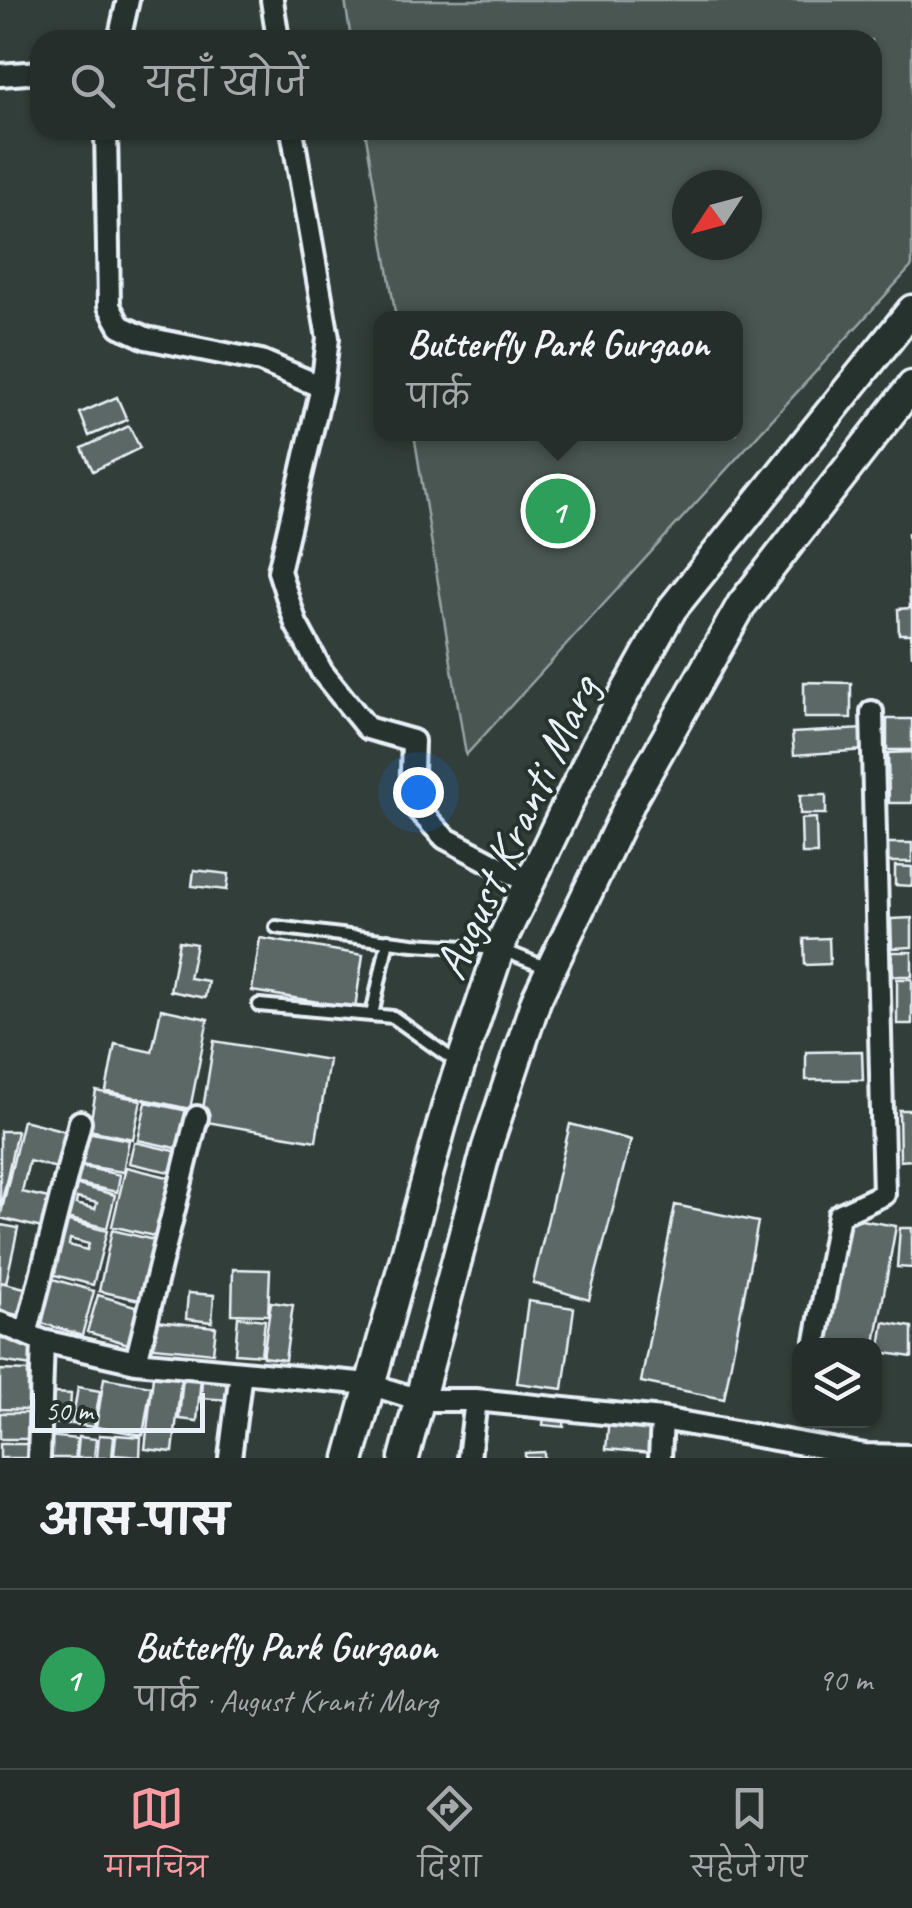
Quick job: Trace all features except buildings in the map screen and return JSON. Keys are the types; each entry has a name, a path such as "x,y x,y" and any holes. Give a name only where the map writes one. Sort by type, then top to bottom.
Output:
{"main road":[{"name":"August Kranti Marg","path":"350,1458 460,1066 500,949 596,745 672,610 912,310"},
{"name":"August Kranti Marg","path":"404,1458 487,1147 551,970 632,797 742,604 901,416 912,386"}],"street":[{"path":"120,30 128,0"},
{"path":"272,0 276,30"},
{"path":"0,75 30,73"},
{"path":"106,140 109,306 120,326 146,338 261,361 322,387"},
{"path":"294,140 328,338 322,387 279,571 296,624 322,672 368,728 413,741 411,802 446,838 530,882"},
{"path":"816,1338 839,1216 884,1194 872,712"},
{"path":"136,1362 197,1118"},
{"path":"39,1458 35,1336 80,1122"},
{"path":"0,1324 136,1362 369,1384 420,1400 476,1400 799,1430 865,1456 912,1456"},
{"path":"230,1458 240,1372"},
{"path":"469,1458 476,1400"},
{"path":"660,1458 662,1419"}],"lane":[{"path":"276,927 500,949 551,970"},
{"path":"372,1015 388,940"},
{"path":"259,1005 393,1018 460,1066"}],"shaded area":[{"path":"345,0 912,0 912,266 466,755 415,441 743,441 743,311 395,311 367,140 882,140 882,30 350,30"}],"place":[{"name":"Butterfly Park Gurgaon","path":"558,511"}]}
